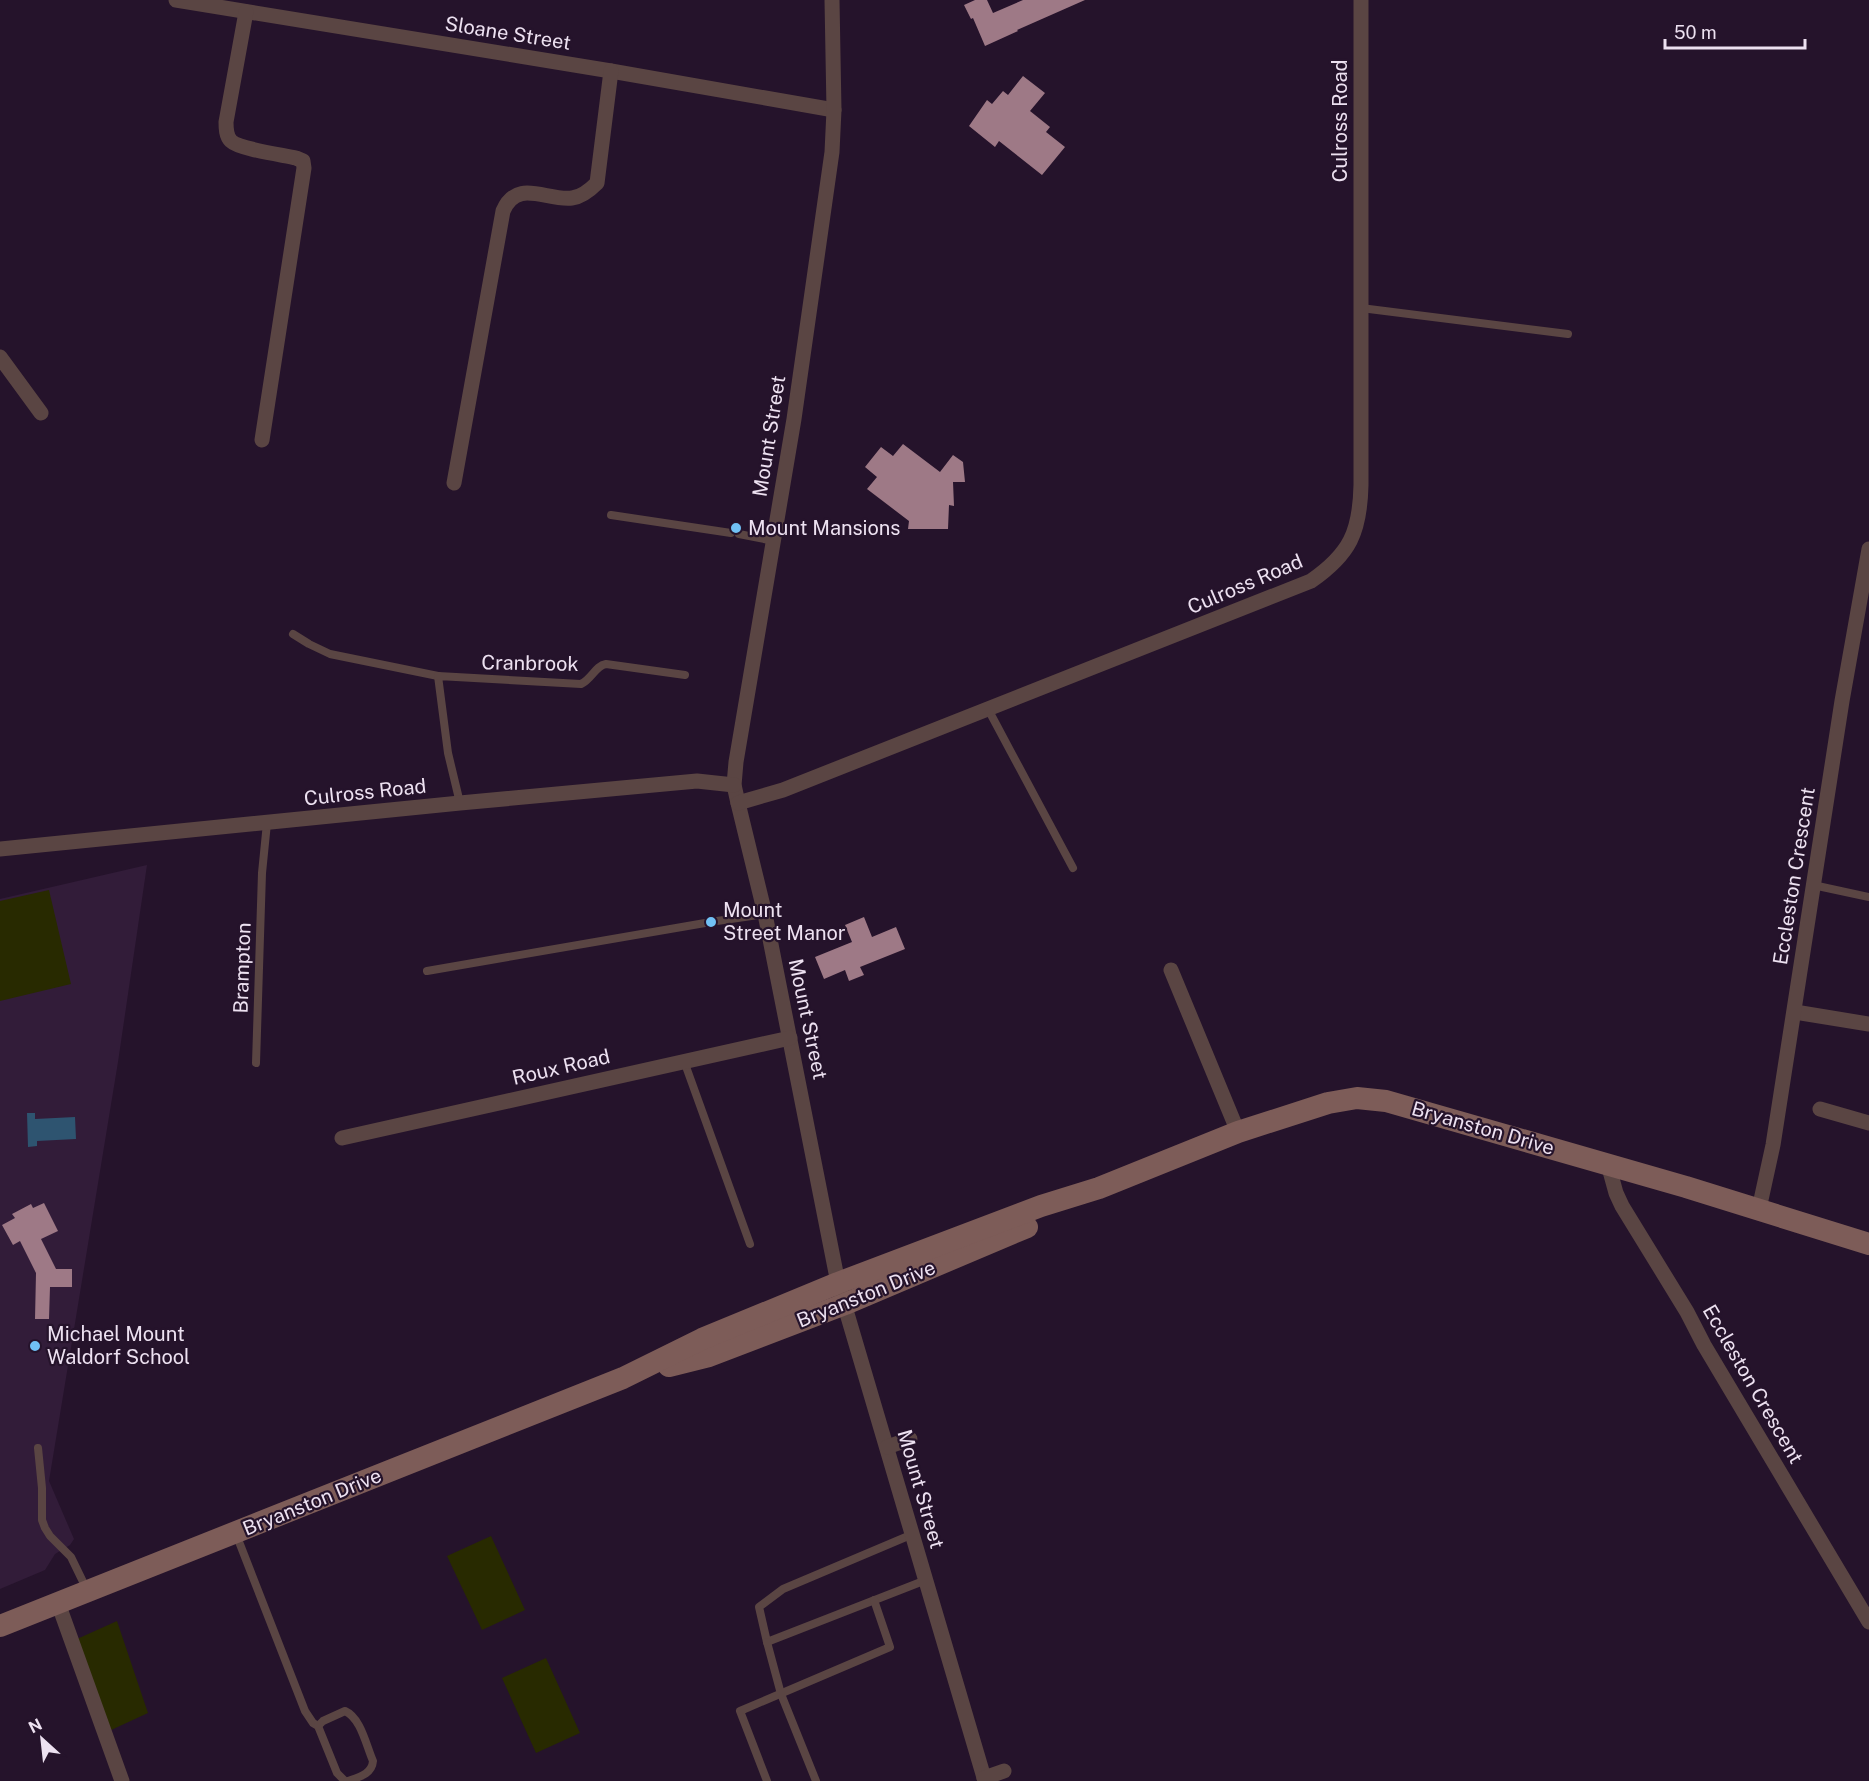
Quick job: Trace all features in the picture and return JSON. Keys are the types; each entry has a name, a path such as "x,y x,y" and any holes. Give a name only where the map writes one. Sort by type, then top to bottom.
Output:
{"main road":[{"name":"Bryanston Drive","path":"0,1626 623,1378 702,1339 841,1293 1046,1219 1099,1188 1238,1132 1328,1103 1357,1098 1386,1101 1608,1164 1869,1244"}],"street":[{"name":"Sloane Street","path":"176,0 834,110"},
{"name":"Mount Street","path":"832,0 834,110 832,152 794,419 763,593 734,784 765,914 841,1293 985,1780"},
{"name":"Culross Road","path":"738,803 783,790 1311,581 1329,569 1343,553 1357,526 1360,510 1361,0"},
{"path":"246,12 226,131 231,141 241,147 296,158 303,161 304,168 262,440"},
{"path":"454,483 503,211 508,200 518,194 527,192 574,198 589,192 597,183 611,71"},
{"path":"0,357 41,413"},
{"path":"0,382 14,374"},
{"name":"Eccleston Crescent","path":"1759,1209 1773,1145 1842,701 1869,549"},
{"name":"Culross Road","path":"0,849 697,781 734,784"},
{"path":"1171,970 1238,1132"},
{"path":"1795,1011 1869,1024"},
{"name":"Roux Road","path":"342,1138 790,1038"},
{"path":"1820,1109 1869,1123"},
{"name":"Eccleston Crescent","path":"1608,1164 1622,1206 1869,1622"},
{"path":"887,1448 910,1439"},
{"path":"58,1603 122,1781"},
{"path":"985,1780 1004,1771"}],"lane":[{"path":"1361,308 1569,334"},
{"path":"611,515 774,541"},
{"name":"Cranbrook","path":"293,634 330,654 438,676 581,684 591,678 599,667 606,664 685,675"},
{"path":"438,676 448,753 460,803"},
{"path":"988,709 1073,868"},
{"name":"Brampton","path":"255,1063 262,873 267,823"},
{"path":"1813,885 1869,897"},
{"path":"717,921 765,914"},
{"path":"427,971 705,923"},
{"path":"684,1061 750,1244"},
{"path":"38,1448 42,1520 50,1536 71,1557 87,1592"},
{"path":"236,1532 305,1711 312,1724 318,1726 337,1773 347,1781 369,1772 373,1767 373,1761 352,1714 345,1711 323,1721 318,1726"},
{"path":"816,1781 780,1694 759,1607 783,1589 912,1534"},
{"path":"767,1642 926,1580"},
{"path":"768,1781 740,1711 890,1647 874,1600"}],"shaded area":[{"name":"Michael Mount Waldorf School","path":"147,865 118,1062 49,1481 74,1539 70,1545 55,1554 45,1570 0,1589 0,899"}],"green space":[{"path":"49,890 71,984 0,1001 0,901"},
{"path":"491,1536 525,1610 482,1630 447,1556"},
{"path":"117,1621 148,1713 109,1731 77,1639"},
{"path":"546,1658 580,1733 536,1753 502,1678"}],"water":[{"path":"27,1113 35,1113 35,1119 75,1117 76,1139 37,1141 37,1146 28,1147"}],"building":[{"path":"975,0 987,0 993,13 1023,0 1085,0 985,46 973,18 971,19 964,5"},
{"path":"1023,76 1045,93 1030,111 1050,127 1046,132 1065,147 1042,175 999,141 995,147 969,126 987,100 992,104 1003,91 1008,95"},
{"path":"903,444 940,472 953,455 963,462 965,482 953,482 954,506 949,505 948,529 908,529 909,521 867,489 877,477 865,467 881,447 893,456"},
{"path":"864,917 872,937 896,927 905,949 860,967 864,975 849,981 845,970 824,979 815,957 852,942 845,925"},
{"path":"44,1203 58,1231 41,1239 56,1269 72,1269 72,1287 50,1287 49,1319 35,1319 36,1273 20,1241 13,1245 2,1225 15,1218 12,1214 31,1204 33,1208"}],"place":[{"name":"Mount Mansions","path":"736,528"},
{"name":"Mount Street Manor","path":"711,922"},
{"name":"Michael Mount Waldorf School","path":"35,1346"}]}
